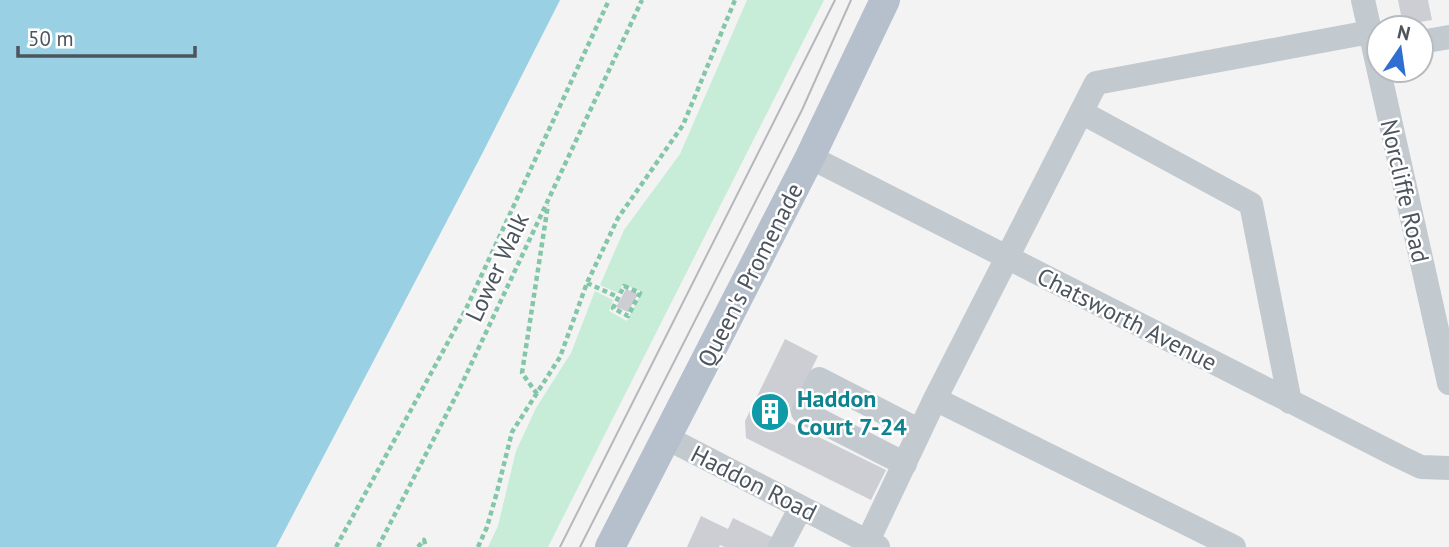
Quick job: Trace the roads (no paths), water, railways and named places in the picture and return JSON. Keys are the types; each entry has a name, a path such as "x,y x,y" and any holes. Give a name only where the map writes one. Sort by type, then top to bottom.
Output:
{"main road":[{"name":"Queen's Promenade","path":"611,547 810,157 885,0"}],"street":[{"path":"871,545 935,399 1096,83 1365,45"},
{"name":"Norcliffe Road","path":"1383,84 1449,383"},
{"path":"1081,113 1251,204 1290,402"},
{"name":"Chatsworth Avenue","path":"810,157 1421,467 1449,468"},
{"path":"905,464 803,412 819,379 920,431"},
{"path":"935,399 1234,547"},
{"name":"Haddon Road","path":"667,438 871,545"},
{"path":"780,547 801,507"}],"water":[{"path":"0,0 560,0 276,547 0,547"}],"tram line":[{"path":"560,547 835,0"},
{"path":"580,547 802,110 851,0"}],"place":[{"name":"Haddon Court 7-24","path":"770,412"}]}
